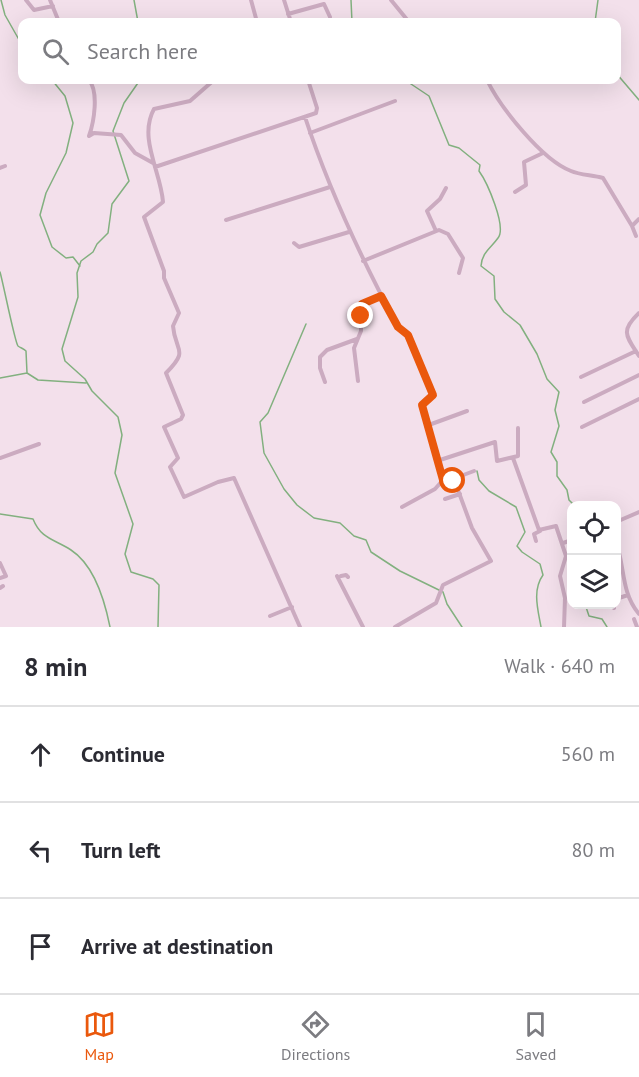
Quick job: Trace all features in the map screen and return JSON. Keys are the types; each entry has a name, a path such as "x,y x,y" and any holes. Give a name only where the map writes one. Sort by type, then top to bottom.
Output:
{"street":[{"path":"26,0 34,10 53,6"},
{"path":"50,0 58,18"},
{"path":"251,0 256,18"},
{"path":"285,0 290,18"},
{"path":"391,0 406,18"},
{"path":"288,14 324,4 330,17"},
{"path":"91,84 94,91 92,126 89,136 94,134 121,135 135,153 154,165"},
{"path":"209,84 190,101 154,109 149,130 163,202 144,217 164,271 164,278 179,313 173,326 181,351 175,365 166,373 183,415 181,419 164,427 178,458 171,465 171,470 184,497 218,482 234,478 300,627"},
{"path":"154,165 317,111 309,84"},
{"path":"490,84 496,96 543,153 573,172 603,178 632,226 636,237"},
{"path":"310,133 395,101"},
{"path":"304,117 349,232 398,327 408,335 431,391 432,397 422,403 426,426 443,480"},
{"path":"514,192 526,185 527,173 523,164 543,153"},
{"path":"226,220 330,187"},
{"path":"436,231 427,211 440,200 446,188"},
{"path":"632,226 639,219"},
{"path":"363,261 436,231 448,234 463,258 459,273"},
{"path":"294,243 299,247 349,232"},
{"path":"358,381 354,348 361,332 362,304 381,296"},
{"path":"639,313 628,323 626,329 639,356"},
{"path":"325,382 320,368 320,357 330,348 357,339"},
{"path":"581,378 636,351"},
{"path":"584,402 639,375"},
{"path":"582,427 639,399"},
{"path":"426,426 467,411"},
{"path":"437,462 495,442 497,462 519,456 518,428"},
{"path":"0,458 39,444"},
{"path":"513,458 540,531"},
{"path":"449,480 474,471"},
{"path":"395,627 436,603 441,590 491,561 472,528 455,482 443,480 435,489 402,507"},
{"path":"445,499 460,494"},
{"path":"621,520 639,512"},
{"path":"536,541 534,534 556,526 563,543 566,556 560,580 565,598 564,627"},
{"path":"563,543 567,542"},
{"path":"620,555 625,568 624,584 639,614"},
{"path":"0,565 6,576 0,578"},
{"path":"348,577 339,577 363,627"},
{"path":"621,597 628,595"},
{"path":"270,616 292,607"},
{"path":"634,619 637,627"}],"waterway":[{"path":"1,0 5,15 18,38"},
{"path":"134,0 137,18"},
{"path":"351,0 352,18"},
{"path":"596,18 598,0"},
{"path":"621,79 639,100"},
{"path":"55,84 65,96 73,123 66,153 46,193 40,215 52,247 66,258 73,257 80,266"},
{"path":"137,84 124,103 113,131 129,181 112,204 108,233 97,244 93,252 81,261 77,273 78,297 62,349 65,361 85,379 92,391 118,417 122,435 115,473 133,524 125,554 131,572 153,579 159,585 158,627"},
{"path":"411,84 429,96 449,145 459,148 480,165 479,171 491,194 500,224 498,238 485,254 481,266 494,276 495,299 504,312 520,325 537,354 547,379 559,392 555,410 559,426 551,452 557,462 557,476 567,490 570,501"},
{"path":"0,272 16,342 26,351 27,373"},
{"path":"306,324 268,413 260,422 264,453 284,489 297,505 314,518 340,523 354,536 366,540 371,552 400,571 443,592 447,604 462,627"},
{"path":"0,378 27,373 38,380 86,383"},
{"path":"477,471 479,480 489,491 516,507 525,532 517,546 540,564 543,575 538,587 537,600 541,627"},
{"path":"0,514 33,519 44,535 79,557 97,585 110,627"},
{"path":"587,609 589,616 602,619 607,627"}],"route":[{"path":"361,316 362,304 381,296 398,327 405,330 408,335 433,395 422,403 432,446 443,480 453,481"}]}
